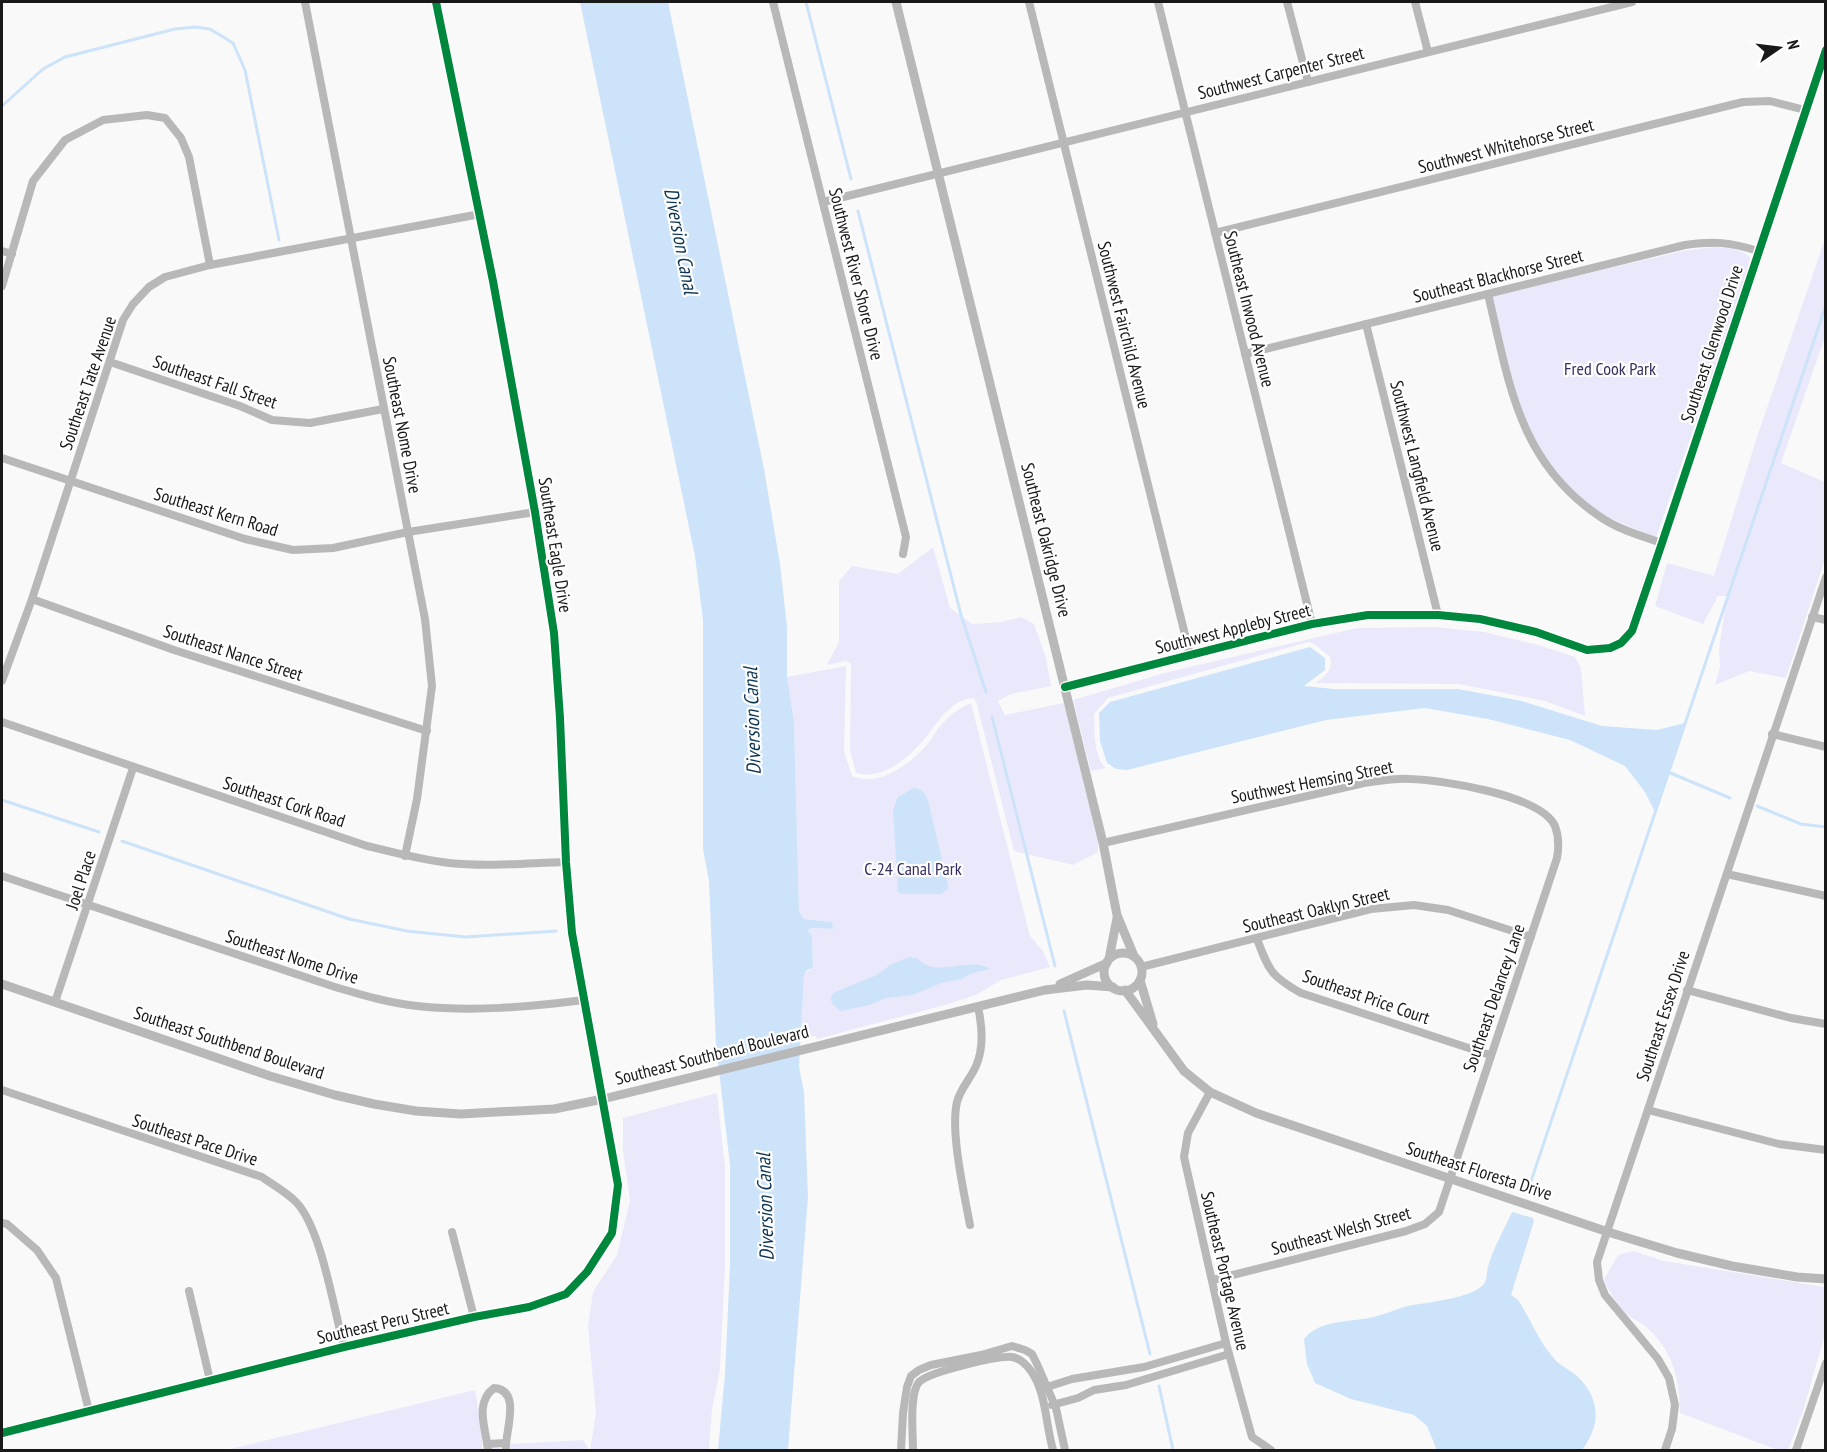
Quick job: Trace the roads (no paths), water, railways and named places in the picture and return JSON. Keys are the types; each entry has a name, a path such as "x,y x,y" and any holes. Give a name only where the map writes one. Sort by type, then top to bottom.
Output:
{"street":[{"name":"Southeast Nome Drive","path":"305,2 408,532 424,619 432,686 417,799 405,856"},
{"name":"Southeast Eagle Drive","path":"436,2 480,214 535,512 554,633 572,933 603,1099"},
{"name":"Southwest River Shore Drive","path":"773,2 906,537 903,554"},
{"name":"Southeast Oakridge Drive","path":"896,2 1103,843 1117,915 1134,956"},
{"name":"Southwest Fairchild Avenue","path":"1029,2 1190,655"},
{"name":"Southeast Inwood Avenue","path":"1158,2 1312,624"},
{"path":"1287,2 1308,82"},
{"path":"1415,2 1428,52"},
{"name":"Southwest Carpenter Street","path":"822,202 1632,2"},
{"name":"Southeast Glenwood Drive","path":"1621,643 1632,631 1826,50"},
{"name":"Southwest Whitehorse Street","path":"1215,233 1743,102 1770,101 1805,110"},
{"path":"2,286 33,181 65,140 103,120 147,115 165,118 181,138 189,158 210,265"},
{"name":"Southeast Tate Avenue","path":"2,681 32,599 123,320 133,304 149,287 165,277 210,265 480,214"},
{"name":"Southeast Blackhorse Street","path":"1245,354 1685,245 1712,241 1734,243 1758,250"},
{"path":"2,250 12,254"},
{"path":"1488,294 1514,402 1530,442 1565,489 1600,518 1662,543"},
{"name":"Southwest Langfield Avenue","path":"1366,324 1438,615"},
{"name":"Southeast Fall Street","path":"110,362 240,406 272,420 310,423 383,409"},
{"name":"Southeast Kern Road","path":"2,458 245,539 293,550 333,548 408,532 535,512"},
{"name":"Southeast Essex Drive","path":"1665,1450 1672,1429 1675,1405 1669,1378 1658,1359 1605,1295 1599,1280 1597,1262 1826,577"},
{"name":"Southeast Nance Street","path":"32,599 174,650 427,731"},
{"name":"Southwest Appleby Street","path":"1065,687 1312,624 1368,615 1438,615 1480,619 1536,632 1587,650 1610,648 1621,643"},
{"path":"1812,617 1826,620"},
{"name":"Southeast Cork Road","path":"2,722 356,842 405,856 468,864 566,862"},
{"path":"1772,734 1826,747"},
{"name":"Joel Place","path":"55,1002 134,768"},
{"name":"Southwest Hemsing Street","path":"1103,843 1365,783 1408,778 1442,781 1521,801 1543,812 1555,825"},
{"name":"Southeast Delancey Lane","path":"1451,1179 1490,1055 1557,858 1559,843 1555,825"},
{"path":"1727,874 1826,896"},
{"name":"Southeast Nome Drive","path":"2,876 335,987 385,1000 463,1009 520,1008 584,1000"},
{"name":"Southeast Oaklyn Street","path":"1141,966 1371,909 1414,905 1448,910 1531,937"},
{"name":"Southeast Oakridge Drive","path":"1108,961 1117,915"},
{"name":"Southeast Price Court","path":"1257,939 1268,968 1278,980 1301,993 1490,1055"},
{"path":"1118,954 1134,956 1141,966 1140,981 1131,989 1125,990 1109,984 1104,974 1108,961 1118,954"},
{"name":"Southeast Southbend Boulevard","path":"1049,989 1108,961"},
{"name":"Southeast Floresta Drive","path":"1140,981 1155,1030"},
{"name":"Southeast Southbend Boulevard","path":"2,984 270,1076 336,1095 416,1111 461,1114 554,1109 707,1074 1049,989 1087,985 1113,987"},
{"name":"Southeast Floresta Drive","path":"1125,990 1184,1071 1210,1092 1256,1113 1608,1232 1677,1253 1731,1266 1797,1277 1826,1279"},
{"path":"1687,990 1791,1018 1826,1024"},
{"path":"970,1225 954,1121 957,1100 976,1065 980,1051 981,1024 978,1006"},
{"name":"Southeast Pace Drive","path":"2,1090 262,1177 275,1186 296,1202 311,1224 344,1347"},
{"name":"Southeast Portage Avenue","path":"1210,1092 1188,1133 1184,1157 1226,1344 1252,1437 1270,1450"},
{"name":"Southeast Peru Street","path":"2,1433 344,1347 474,1317 529,1307 566,1294 587,1272 612,1233 618,1185 603,1099"},
{"path":"1648,1110 1779,1144 1826,1150"},
{"name":"Southeast Welsh Street","path":"1213,1280 1406,1231 1425,1224 1439,1212 1451,1179"},
{"path":"2,1223 7,1224 38,1250 56,1278 89,1411"},
{"path":"452,1232 474,1317"},
{"path":"189,1291 210,1380"},
{"path":"1043,1389 1072,1379 1144,1367 1226,1344"},
{"path":"913,1450 911,1376 931,1365 967,1361 1012,1346 1032,1354 1043,1389 1053,1450"},
{"path":"1045,1406 1078,1398 1094,1390 1126,1385 1229,1354"},
{"path":"1184,1355 1187,1367"},
{"path":"1797,1450 1826,1363"},
{"path":"494,1388 499,1388 505,1393 510,1405 505,1447 488,1447 482,1410 486,1395 494,1388"},
{"path":"901,1450 911,1389"},
{"path":"1043,1389 1054,1405 1065,1450"}],"water":[{"name":"Diversion Canal","path":"580,2 668,2 764,469 780,564 787,627 787,677 794,721 799,911 804,919 832,922 833,929 812,928 808,930 812,936 813,968 804,974 799,1067 804,1092 808,1197 788,1450 718,1450 725,1374 730,1266 730,1165 716,1045 709,881 703,849 703,620 695,556"},
{"path":"1310,647 1325,658 1325,670 1304,686 1334,689 1458,689 1522,701 1602,726 1657,730 1685,723 1655,812 1645,792 1625,766 1570,740 1488,719 1425,708 1326,720 1127,770 1116,769 1107,763 1100,741 1099,713 1110,702"},
{"path":"914,788 922,790 928,800 948,885 948,889 941,894 902,894 898,892 893,810 898,797"},
{"path":"909,957 917,958 934,967 973,964 990,969 970,974 962,979 941,983 913,995 886,998 869,1005 841,1011 832,1003 833,993 877,975 890,965"},
{"path":"1512,1212 1533,1218 1534,1221 1511,1295 1518,1300 1547,1350 1557,1362 1577,1376 1585,1385 1594,1403 1596,1412 1593,1431 1582,1450 1435,1450 1427,1426 1414,1415 1351,1399 1315,1383 1307,1364 1304,1339 1311,1332 1328,1324 1373,1317 1408,1306 1460,1296 1477,1289 1486,1281 1492,1253"}],"waterway":[{"path":"806,2 851,179"},
{"path":"2,106 43,69 65,57 175,29 195,27 210,29 233,43 245,70 279,240"},
{"path":"858,211 961,615 986,692"},
{"path":"1528,1190 1826,305"},
{"path":"992,717 1055,966"},
{"path":"1668,772 1730,798"},
{"path":"2,800 99,832"},
{"path":"1757,806 1801,824 1826,827"},
{"path":"122,841 349,919 407,931 465,937 556,931"},
{"path":"1064,1011 1150,1354"},
{"path":"1159,1386 1173,1450"}],"park label":[{"name":"Fred Cook Park","path":"1610,369"},
{"name":"C-24 Canal Park","path":"913,869"}]}
